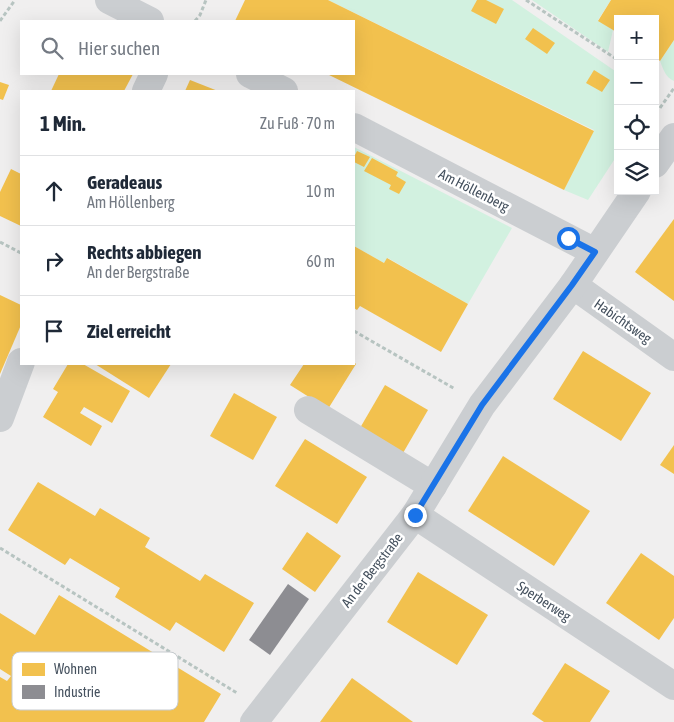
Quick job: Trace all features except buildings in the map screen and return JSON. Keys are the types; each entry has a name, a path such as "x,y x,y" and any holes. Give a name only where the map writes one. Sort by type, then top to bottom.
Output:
{"street":[{"path":"109,0 148,20"},
{"path":"146,90 154,75"},
{"path":"252,75 282,90"},
{"name":"Am Höllenberg","path":"355,128 595,252"},
{"path":"659,158 674,137"},
{"name":"An der Bergstraße","path":"258,716 415,515 482,405 572,285 634,195"},
{"name":"Habichtsweg","path":"572,285 674,357"},
{"path":"0,418 20,365"},
{"path":"308,410 433,486"},
{"name":"Sperberweg","path":"415,515 674,686"}],"path":[{"path":"0,21 15,0"},
{"path":"196,20 206,0"},
{"path":"526,0 614,57"},
{"path":"659,109 674,88"},
{"path":"0,242 20,252"},
{"path":"355,332 482,405"},
{"path":"0,548 160,652"},
{"path":"178,664 258,716"}],"green space":[{"path":"328,0 512,0 614,70 614,160 588,200 564,190 594,130"},
{"path":"532,0 611,0 598,20 613,30 608,52"},
{"path":"674,40 674,81 667,75 660,61"},
{"path":"355,148 512,228 468,304 388,258 384,263 355,247"}],"route":[{"path":"415,515 482,405 595,252 568,238"}]}
